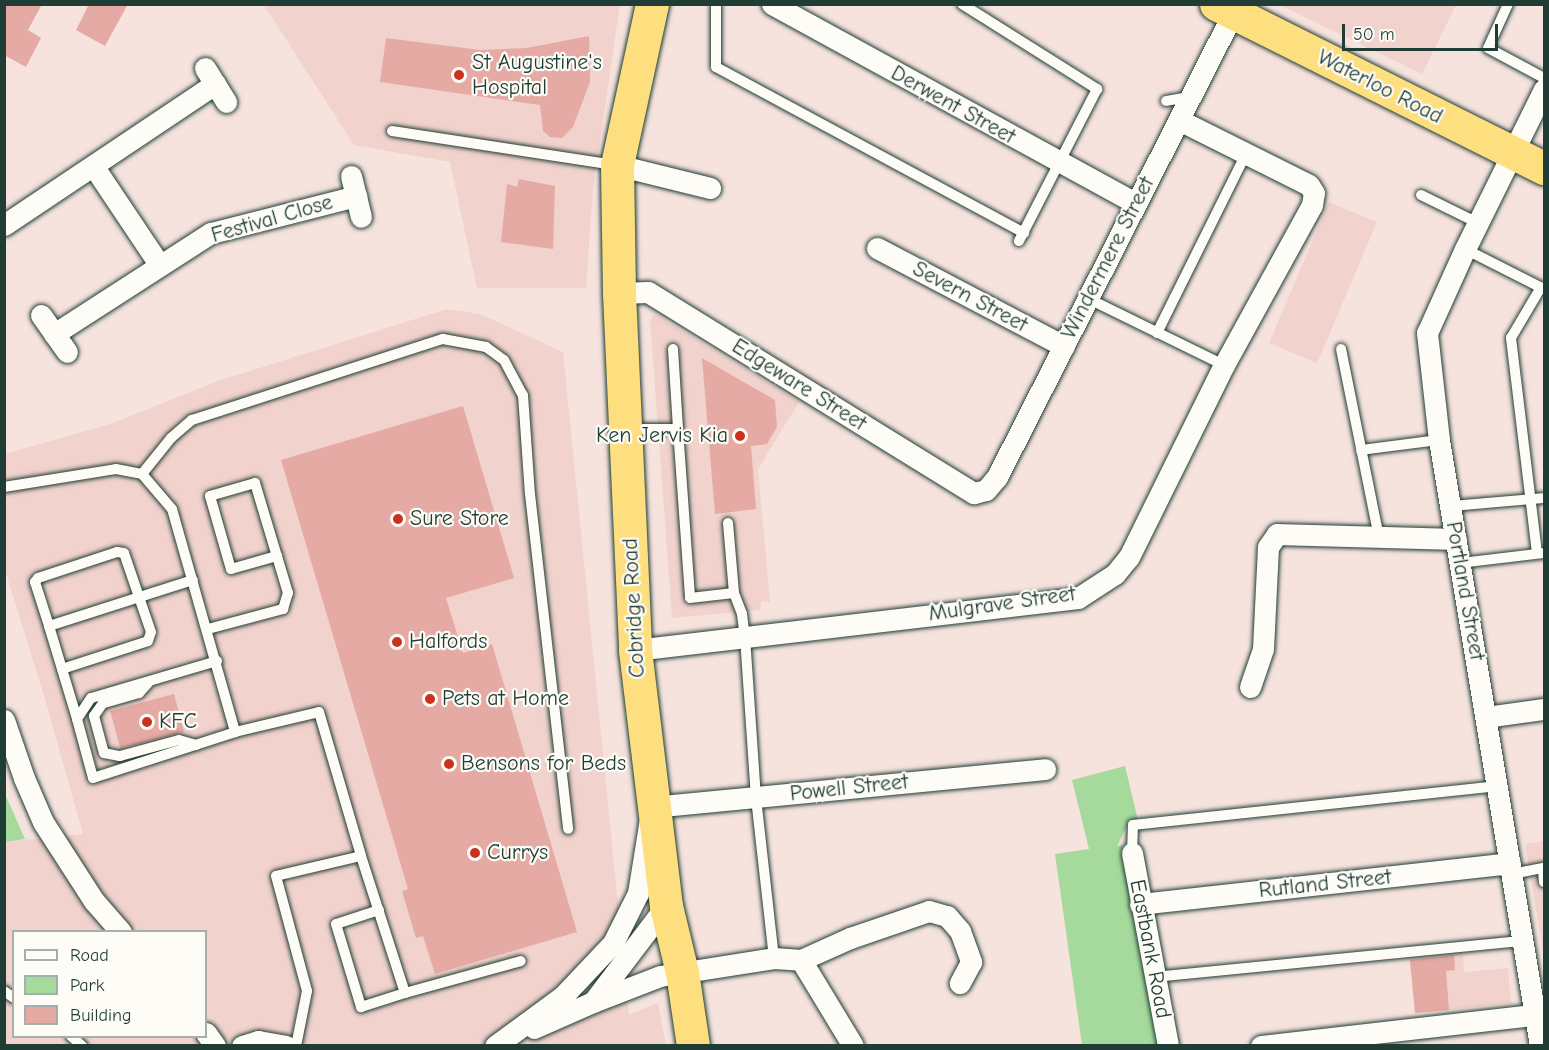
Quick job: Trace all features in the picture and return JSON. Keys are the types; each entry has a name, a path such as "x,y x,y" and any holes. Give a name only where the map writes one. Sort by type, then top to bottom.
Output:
{"highway":[{"name":"Cobridge Road","path":"652,4 617,165 620,293 635,650 652,807 666,906 682,972 693,1046"},
{"name":"Waterloo Road","path":"1225,8 1545,168"}],"street":[{"name":"Derwent Street","path":"771,4 1060,164 1136,203"},
{"name":"Windermere Street","path":"974,493 986,490 997,477 1179,120 1225,8"},
{"path":"4,225 94,166 210,76 226,102"},
{"name":"Portland Street","path":"1540,1046 1540,1015 1523,940 1439,440 1427,333 1465,249 1545,89"},
{"path":"1179,120 1246,154"},
{"name":"Mulgrave Street","path":"635,650 1078,598 1115,574 1129,557 1224,365 1312,205 1314,193 1310,185 1246,154"},
{"path":"617,165 710,188"},
{"path":"94,166 159,264"},
{"name":"Festival Close","path":"54,333 211,233 353,186 361,217"},
{"name":"Severn Street","path":"877,248 1064,346"},
{"name":"Edgeware Street","path":"620,293 648,292 974,493"},
{"path":"41,315 67,352"},
{"path":"1250,687 1263,649 1268,547 1277,534 1456,539"},
{"path":"1486,717 1545,709"},
{"path":"4,720 24,778 43,822 94,901 119,930"},
{"name":"Powell Street","path":"652,807 1045,769"},
{"path":"495,1046 563,996 613,944 639,893 652,807"},
{"name":"Eastbank Road","path":"1132,853 1167,1046"},
{"name":"Rutland Street","path":"1140,904 1511,868"},
{"path":"593,1002 666,906"},
{"path":"495,1046 593,1002 660,976 774,958 801,960 850,938 929,912 947,916 960,931 971,962 960,982"},
{"path":"801,960 853,1046"},
{"path":"1261,1046 1540,1015"},
{"path":"242,1046 258,1041 286,1046"}],"lane":[{"path":"716,4 716,67 1022,237 1097,89 962,4"},
{"path":"1508,4 1488,48 1545,78"},
{"path":"1166,101 1189,97"},
{"path":"392,131 617,165"},
{"path":"1157,333 1246,154"},
{"path":"1421,195 1479,223"},
{"path":"1460,563 1541,553 1530,499 1511,338 1543,288 1465,249"},
{"path":"1089,299 1224,365"},
{"path":"142,474 171,438 192,420 443,339 486,347 504,360 524,395 530,494 568,829"},
{"path":"673,349 690,597 734,593"},
{"path":"1341,349 1379,537"},
{"path":"626,429 678,429"},
{"path":"1361,450 1439,440"},
{"path":"4,487 116,469 142,474 172,509 208,629 235,732"},
{"path":"208,629 283,609 288,592 255,483 210,496 231,569 277,556"},
{"path":"1450,506 1545,498"},
{"path":"728,523 734,593 742,614 745,637 756,798 774,958"},
{"path":"62,669 148,641 151,632 124,553 117,552 38,578 35,582 93,778 235,732 319,712 361,856 405,993"},
{"path":"48,626 193,580"},
{"path":"77,719 91,698 217,661"},
{"path":"149,682 138,693 103,703 94,716 104,753 120,756 179,740 196,745"},
{"path":"1132,853 1133,825 1498,786"},
{"path":"296,1046 307,991 276,876 361,856"},
{"path":"1511,868 1544,868 1545,882"},
{"path":"379,910 336,924 361,1007 521,961"},
{"path":"1154,977 1523,940"}],"shaded area":[{"path":"1456,4 1422,74 1280,5"},
{"name":"St Augustine's Hospital","path":"264,5 620,5 593,188 586,288 477,288 450,162 354,145"},
{"path":"1329,202 1377,222 1317,363 1269,343"},
{"path":"447,309 480,314 563,352 629,1015 658,1003 666,1045 5,1045 5,842 83,834 45,699 5,570 4,454 111,424 218,381"},
{"path":"655,314 799,402 758,469 770,602 761,601 760,610 672,618 650,320"},
{"path":"1544,841 1544,956 1525,844"},
{"path":"1463,950 1464,972 1508,968 1511,1003 1415,1013 1409,955"}],"green space":[{"path":"1125,766 1138,820 1129,822 1117,846 1126,845 1158,1045 1082,1045 1055,854 1089,849 1072,780"},
{"path":"5,794 25,839 5,842"}],"building":[{"path":"4,4 42,4 28,30 41,38 26,67 4,55"},
{"path":"89,4 128,4 105,46 76,30"},
{"path":"589,36 590,82 573,127 562,138 550,137 543,131 540,105 380,82 386,38 480,50 527,48"},
{"path":"519,179 555,186 553,249 501,242 507,184 517,187"},
{"name":"Ken Jervis Kia","path":"702,358 775,400 777,427 767,444 751,446 756,509 715,514"},
{"path":"463,406 514,578 446,598 463,653 492,644 577,932 435,974 423,936 416,938 402,891 408,889 281,460"},
{"name":"KFC","path":"174,694 184,732 120,749 110,711"},
{"path":"1454,955 1455,970 1446,971 1449,1010 1415,1013 1410,960"}],"place":[{"name":"St Augustine's Hospital","path":"459,75"},
{"name":"Ken Jervis Kia","path":"740,436"},
{"name":"Sure Store","path":"398,519"},
{"name":"Halfords","path":"397,642"},
{"name":"Pets at Home","path":"430,699"},
{"name":"KFC","path":"147,722"},
{"name":"Bensons for Beds","path":"449,764"},
{"name":"Currys","path":"475,853"}]}
